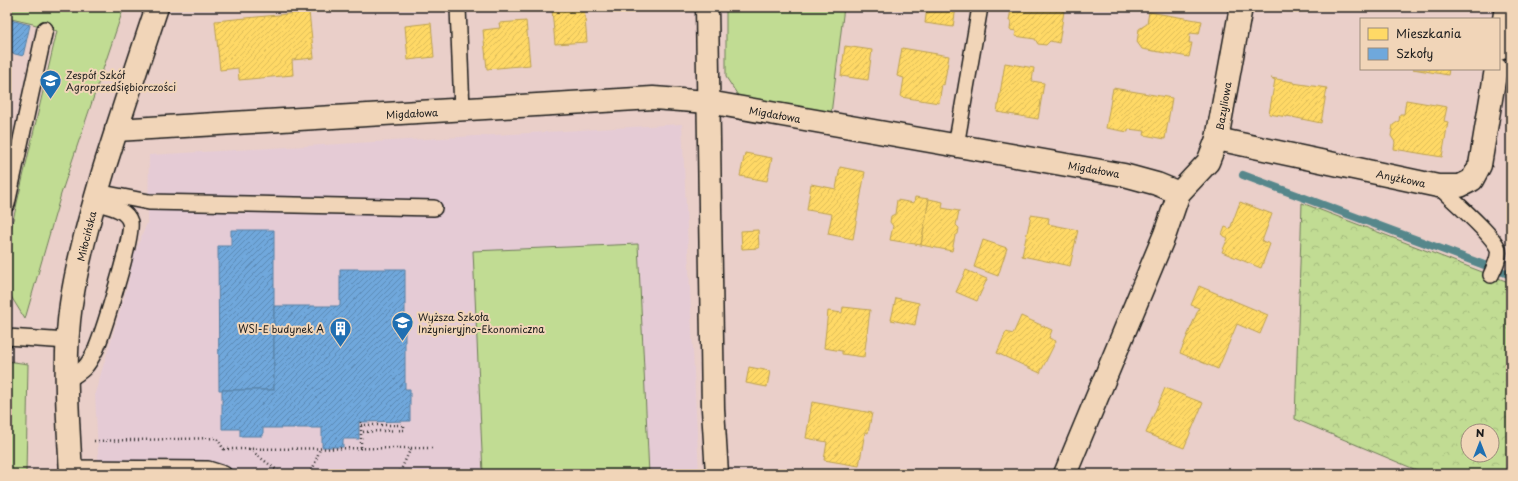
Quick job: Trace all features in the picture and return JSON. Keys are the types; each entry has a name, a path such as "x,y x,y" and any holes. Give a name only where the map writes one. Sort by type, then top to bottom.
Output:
{"street":[{"name":"Miłocińska","path":"71,471 68,341 71,305 78,268 96,197 116,130 157,7"},
{"path":"707,7 713,409 717,474"},
{"name":"Bazyliowa","path":"1179,193 1208,162 1217,139 1240,7"},
{"path":"1500,43 1506,7"},
{"name":"Anyżkowa","path":"1217,139 1438,186 1460,186 1472,180 1480,165 1496,70"},
{"name":"Migdałowa","path":"116,130 653,98 708,102 1124,175 1157,184 1179,193"},
{"path":"1065,474 1165,234 1179,193"}],"lane":[{"path":"458,7 462,110"},
{"path":"956,146 980,7"},
{"path":"7,204 45,29"},
{"path":"1438,186 1489,236 1498,249 1498,255 1491,276"},
{"path":"96,197 149,202 434,208"},
{"path":"68,380 85,368 96,349 118,282 130,231 130,222 125,214 96,197"},
{"path":"7,336 68,341"},
{"path":"71,471 208,469 224,474"}],"path":[{"path":"361,432 404,430 404,424 361,424 361,432 361,449"},
{"path":"92,441 216,438 224,449 435,448"},
{"path":"399,474 411,448"},
{"path":"248,449 282,474"},
{"path":"311,474 320,449"}],"shaded area":[{"name":"Wyższa Szkoła Inżynieryjno-Ekonomiczna","path":"682,124 699,474 99,474 95,393 126,291 134,254 148,221 149,155"}],"green space":[{"name":"Zespół Szkół Agroprzedsiębiorczości","path":"7,7 124,7 61,194 25,319 7,290 7,246 57,31 7,18"},
{"path":"726,7 844,7 831,114 739,97 726,77"},
{"path":"1302,203 1511,283 1511,474 1426,474 1295,419"},
{"path":"638,244 649,474 483,474 473,251"},
{"path":"7,361 28,364 26,474 7,474"}],"building: Mieszkania":[{"path":"584,7 587,42 555,44 552,9"},
{"path":"927,7 956,7 953,27 925,23"},
{"path":"1020,7 1054,7 1053,9 1064,11 1059,43 1050,41 1046,45 1038,44 1035,39 1015,36 1016,31 1010,30 1011,21 1009,21 1011,9 1019,10"},
{"path":"309,12 314,58 292,60 293,75 239,80 238,68 220,70 215,21"},
{"path":"1149,12 1202,21 1199,34 1190,33 1189,43 1192,43 1189,57 1142,49 1137,42 1139,29 1147,24"},
{"path":"526,21 530,65 487,69 483,30 500,28 499,23"},
{"path":"431,23 434,57 408,60 405,26"},
{"path":"845,46 872,50 868,80 841,76"},
{"path":"902,48 949,56 939,103 901,97 904,78 897,76"},
{"path":"1005,63 1034,68 1032,81 1044,83 1038,119 997,112"},
{"path":"1419,70 1449,70 1448,75"},
{"path":"1271,78 1327,88 1321,123 1269,114 1275,80"},
{"path":"1113,88 1172,98 1165,139 1144,135 1145,131 1128,129 1128,132 1106,128"},
{"path":"1406,100 1447,107 1444,121 1448,122 1442,157 1394,149 1395,142 1391,136 1393,125 1399,121 1400,114 1404,114"},
{"path":"745,153 772,158 767,181 740,176"},
{"path":"840,167 865,172 853,239 828,234 832,214 807,210 811,184 836,189"},
{"path":"915,197 929,199 921,245 890,240 893,226 890,222 891,216 895,214 897,200 914,203"},
{"path":"929,199 943,202 942,208 959,211 956,225 959,228 958,234 955,236 952,251 921,245"},
{"path":"1240,202 1272,214 1262,241 1270,244 1261,268 1222,252 1228,238 1222,235 1225,227 1230,229"},
{"path":"1031,215 1049,218 1048,224 1078,230 1070,266 1022,256"},
{"path":"758,230 759,248 742,249 741,231"},
{"path":"983,240 1007,248 998,276 974,267"},
{"path":"966,270 987,279 977,301 956,292"},
{"path":"1199,286 1268,315 1260,334 1237,324 1218,369 1180,353 1199,308 1191,305"},
{"path":"896,298 919,303 915,325 891,320"},
{"path":"843,307 870,310 864,357 842,354 842,351 824,348 828,311 842,313"},
{"path":"1021,316 1052,330 1049,338 1056,341 1040,373 997,353 1006,332 1013,334"},
{"path":"749,367 770,371 767,387 746,383"},
{"path":"1165,388 1203,403 1184,448 1146,433"},
{"path":"812,402 872,413 868,433 865,432 859,466 824,460 827,442 806,438"}],"building: Szkoły":[{"path":"7,19 30,25 23,56 7,52"},
{"path":"231,230 274,230 274,390 219,390 218,246 231,246"},
{"name":"WSI-E budynek A","path":"340,269 405,269 405,389 410,389 410,421 359,422 359,439 343,439 343,447 322,447 322,428 263,428 263,436 240,436 240,429 222,429 222,390 274,390 274,306 340,306"}],"waterway":[{"path":"1243,175 1511,275"}],"place":[{"name":"Zespół Szkół Agroprzedsiębiorczości","path":"50,100"},
{"name":"Wyższa Szkoła Inżynieryjno-Ekonomiczna","path":"402,342"},
{"name":"WSI-E budynek A","path":"340,348"}]}
